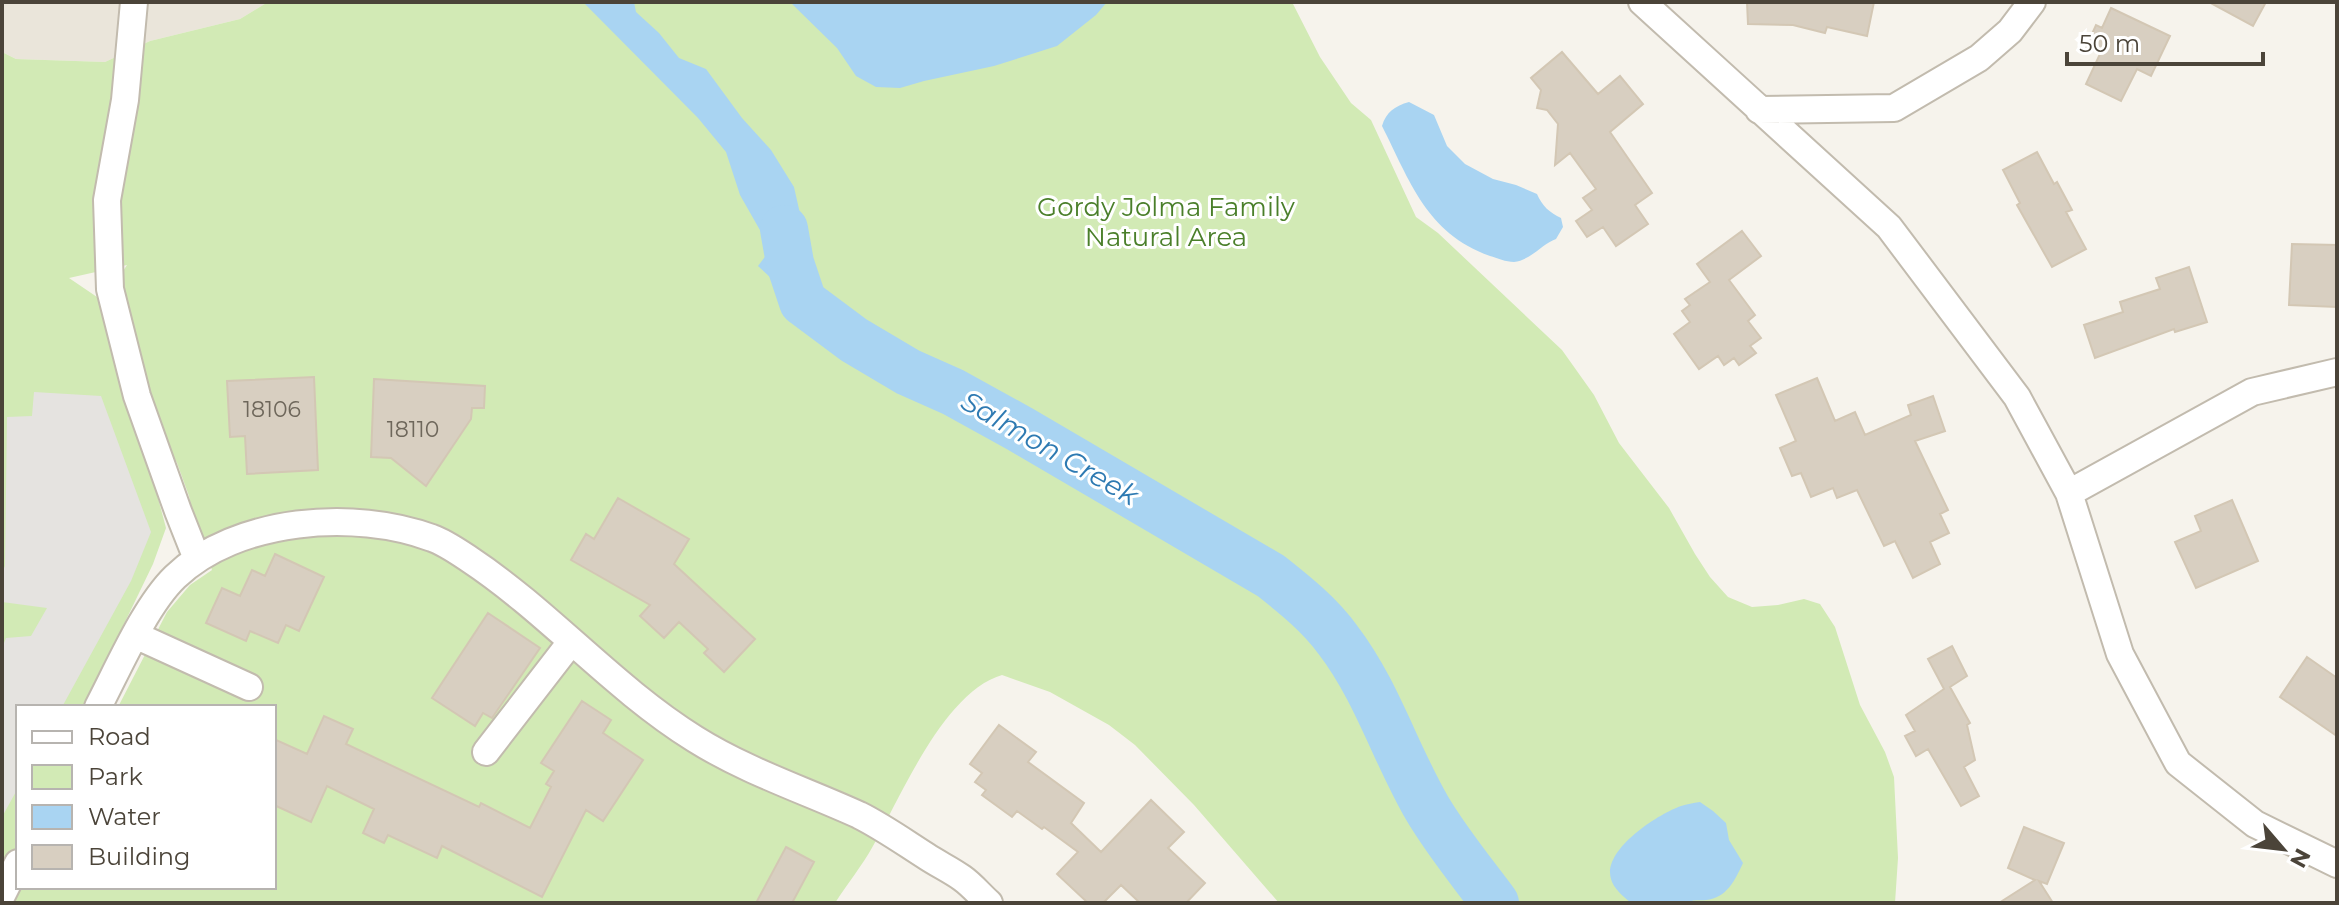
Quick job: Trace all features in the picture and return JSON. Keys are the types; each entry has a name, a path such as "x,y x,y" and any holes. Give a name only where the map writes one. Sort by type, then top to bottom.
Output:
{"street":[{"path":"134,2 125,100 107,200 110,289 137,396 197,559"},
{"path":"1642,2 1889,227 2017,397 2069,493 2120,654 2178,763 2255,824 2337,864"},
{"path":"1759,110 1894,108 1979,58 2010,31 2032,2"},
{"path":"2069,493 2252,392 2337,372"},
{"path":"99,705 135,635 173,578 197,559 265,531 299,524 368,523 401,529 434,538 465,556 512,591 647,706 694,739 736,762 861,816 963,879 989,903"},
{"path":"135,635 249,687"},
{"path":"486,752 571,642"},
{"path":"2,895 16,867"}],"shaded area":[{"path":"2,2 268,2 240,19 150,41 105,62 16,59 2,52"},
{"path":"34,392 101,396 151,532 131,581 63,705 16,705 16,792 2,817 2,648 6,638 31,636 47,608 2,602 7,417 32,416"}],"green space":[{"name":"Gordy Jolma Family Natural Area","path":"268,2 1292,2 1320,57 1351,103 1371,120 1416,217 1438,233 1562,350 1594,395 1619,443 1669,508 1710,577 1728,597 1752,607 1804,599 1820,604 1835,627 1860,705 1885,752 1894,777 1898,858 1895,903 1279,903 1194,805 1135,745 1109,725 1050,692 1002,675 981,685 943,723 911,774 869,853 835,903 2,903 2,52 16,59 105,62 150,41 240,19","holes":["127,265 111,289 97,297 69,278","167,444 177,463 212,570 190,585 167,612 119,705 276,705 276,889 16,889 16,705 85,705 153,564 166,528 146,453"]}],"water":[{"path":"583,2 634,2 636,12 659,33 679,58 706,69 742,118 771,150 794,187 801,218 805,257 797,302 758,266 767,254 761,232 740,195 726,152 698,118"},
{"path":"790,2 1107,2 1096,15 1057,46 994,66 900,88 876,87 856,76 837,48"},
{"path":"1409,102 1434,115 1447,146 1465,164 1493,179 1537,194 1547,209 1561,218 1563,227 1556,239 1514,262 1490,256 1450,234 1422,203 1382,126 1392,110"},
{"path":"1700,802 1726,823 1729,840 1743,863 1733,882 1725,892 1713,899 1687,903 1631,903 1612,882 1610,868 1615,856 1646,825 1681,806"}],"building":[{"path":"1747,2 1874,2 1867,36 1827,27 1825,33 1793,25 1748,24"},
{"path":"2209,2 2266,2 2253,26"},
{"path":"2111,8 2170,36 2151,76 2137,69 2121,101 2086,84 2100,54 2086,47 2096,25 2102,28"},
{"path":"1562,52 1598,94 1620,76 1643,104 1610,132 1652,193 1635,205 1648,224 1616,246 1603,227 1587,237 1576,221 1592,210 1583,198 1596,189 1570,153 1555,165 1558,124 1547,110 1537,108 1541,90 1531,78"},
{"path":"2037,152 2072,210 2066,212 2086,249 2052,267 2017,205 2020,203 2003,170"},
{"path":"1742,231 1761,256 1729,280 1755,315 1748,321 1761,338 1750,346 1756,353 1739,365 1734,358 1724,365 1718,356 1699,369 1674,334 1690,322 1682,311 1690,305 1685,299 1710,282 1697,264"},
{"path":"2292,244 2337,245 2337,307 2289,305"},
{"path":"2189,267 2207,322 2175,332 2174,329 2095,358 2084,325 2123,312 2120,302 2160,289 2156,278"},
{"path":"314,377 318,470 247,474 245,436 230,437 227,381"},
{"path":"1817,378 1835,421 1855,412 1865,435 1911,415 1908,405 1933,396 1945,431 1915,441 1948,510 1940,514 1949,533 1930,542 1940,564 1913,578 1895,541 1884,546 1857,490 1837,498 1833,488 1811,497 1801,473 1792,476 1780,448 1796,441 1776,395"},
{"path":"374,379 485,386 484,408 472,408 471,419 426,486 391,458 371,457"},
{"path":"618,498 689,539 674,564 755,639 724,672 704,653 708,649 679,622 664,638 640,616 650,605 571,560 586,534 594,539"},
{"path":"2232,500 2258,561 2196,588 2175,542 2201,531 2195,516"},
{"path":"275,554 324,577 299,631 286,625 278,643 250,631 246,641 206,623 222,588 240,596 252,570 265,576"},
{"path":"488,613 540,648 492,718 483,713 475,726 432,698"},
{"path":"1952,646 1967,676 1950,687 1970,723 1967,725 1975,760 1964,767 1979,796 1961,806 1928,749 1916,756 1905,736 1915,731 1906,715 1944,689 1928,659"},
{"path":"2307,657 2337,678 2337,736 2280,697"},
{"path":"582,701 611,720 603,733 643,760 603,821 586,810 542,897 442,846 437,858 388,835 384,843 363,833 374,809 327,786 311,822 276,806 276,740 307,754 324,716 353,729 346,744 530,828 551,787 546,784 554,771 541,763"},
{"path":"999,725 1036,752 1028,762 1084,803 1071,823 1101,852 1151,800 1184,832 1168,848 1205,883 1186,903 1140,903 1121,885 1103,903 1088,903 1057,874 1078,852 1017,811 1012,817 982,795 986,790 975,782 982,773 970,764"},
{"path":"2024,827 2064,843 2047,884 2039,881 2053,903 1999,903 2035,880 2008,868"},
{"path":"786,847 814,862 792,903 756,903"}],"waterway":[{"name":"Salmon Creek","path":"784,229 790,263 803,302 854,340 908,372 953,392 1020,429 1271,576 1315,614 1338,640 1364,680 1435,821 1495,903"}]}
